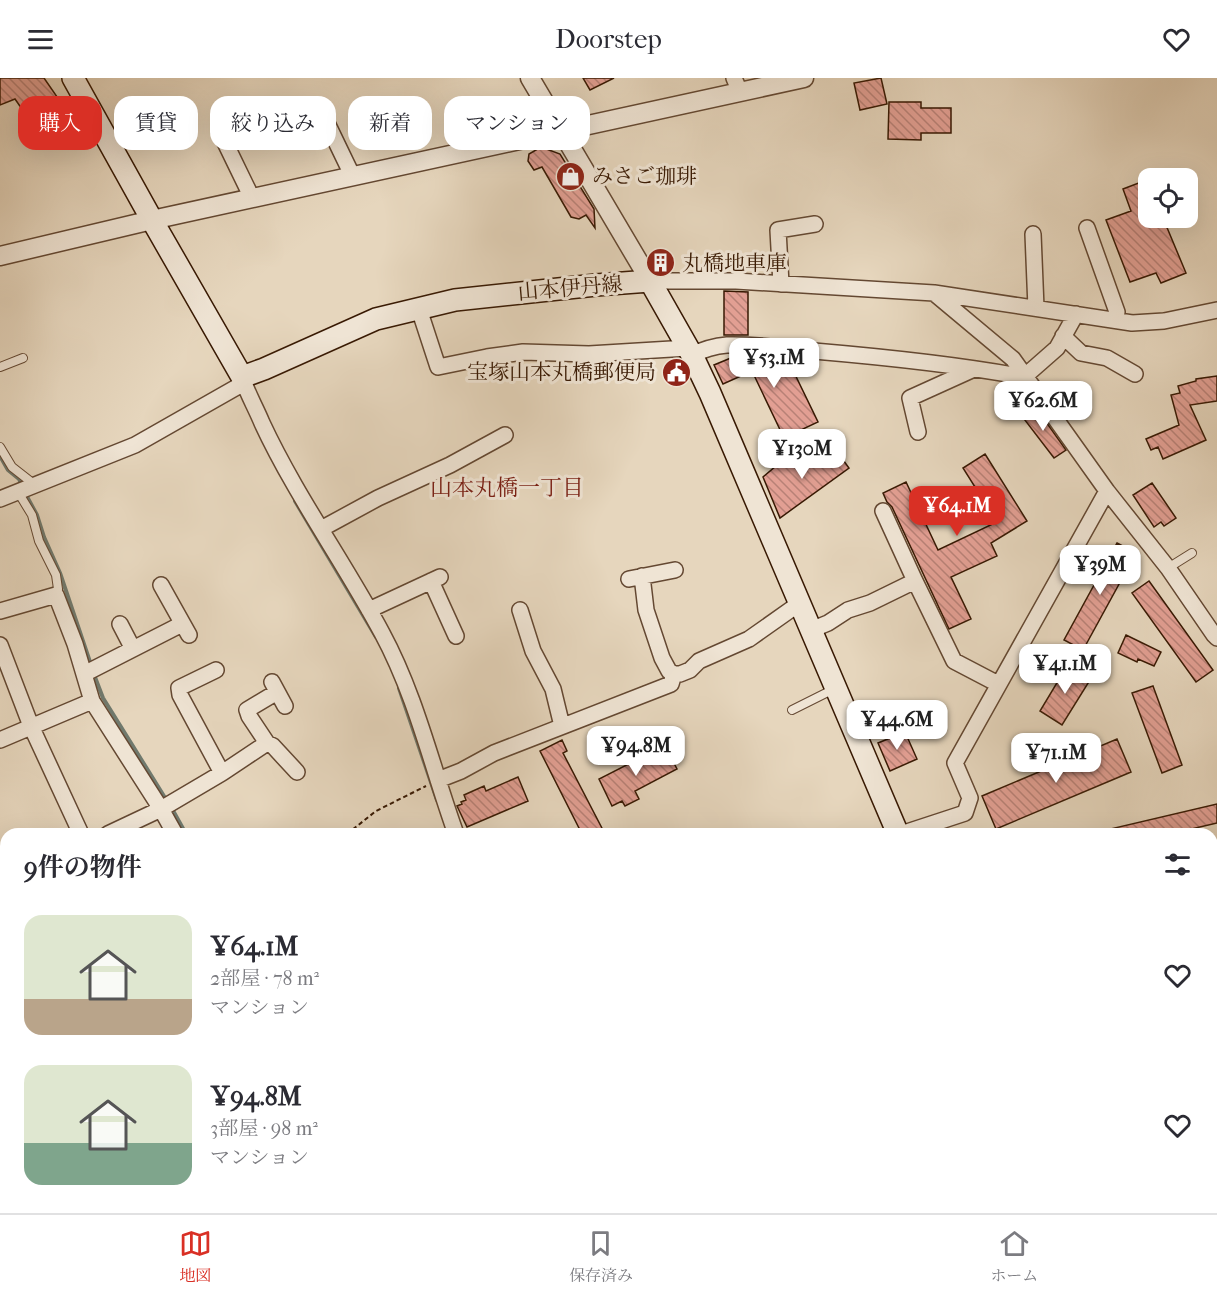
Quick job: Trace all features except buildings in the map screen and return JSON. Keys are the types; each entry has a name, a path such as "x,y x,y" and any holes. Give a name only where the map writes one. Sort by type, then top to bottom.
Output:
{"main road":[{"path":"73,78 243,380"},
{"name":"山本伊丹線","path":"243,380 376,319 455,300 650,281 690,352 715,404 896,828"}],"street":[{"path":"530,78 541,96"},
{"path":"590,123 737,85 804,78"},
{"path":"336,142 353,177"},
{"path":"229,150 252,198"},
{"path":"0,256 152,220 475,150"},
{"path":"572,150 650,281 724,281 934,293 1132,323 1164,321 1217,310"},
{"path":"781,284 778,230 815,224"},
{"path":"1087,228 1117,312 1114,320"},
{"path":"1033,234 1036,308"},
{"path":"934,293 1013,359 1107,491 1168,568 1216,635"},
{"path":"419,309 438,367 523,352 590,354 690,352 725,345 866,355 1024,377"},
{"path":"1024,377 1057,348 1076,314"},
{"path":"1064,336 1081,353 1107,358 1135,374"},
{"path":"918,432 910,398 975,369"},
{"path":"0,499 135,445 243,380 271,441 393,654 405,681 454,828"},
{"path":"321,529 505,435"},
{"path":"918,828 965,813 970,798 955,763 1107,491"},
{"path":"883,511 954,661 998,684"},
{"path":"675,570 636,578 662,658 669,671 674,674 690,670 699,660 749,639 800,603"},
{"path":"369,610 435,579 450,632"},
{"path":"811,630 828,623 848,610 870,603 915,582"},
{"path":"84,674 133,650 185,630 161,585"},
{"path":"0,611 56,595 75,644 92,701 172,828"},
{"path":"520,610 532,651 553,689 562,726"},
{"path":"120,624 133,650"},
{"path":"0,645 31,726 78,828"},
{"path":"216,670 176,683 180,695 222,773"},
{"path":"438,780 461,771 494,753 670,684 674,674"},
{"path":"278,693 247,710 267,743 273,746 297,772"},
{"path":"0,740 92,701"},
{"path":"121,828 161,809 267,743"}],"lane":[{"path":"0,367 23,358"},
{"path":"0,447 12,467 35,485"},
{"path":"18,492 32,515 39,541 56,575 58,590 56,595"},
{"path":"1168,568 1192,553"},
{"path":"792,710 835,688"}],"path":[{"path":"355,828 376,811 438,780"}],"waterway":[{"path":"0,456 8,470 19,479 22,486"},
{"path":"25,493 37,515 60,573 91,665"},
{"path":"295,501 376,637"},
{"path":"93,672 103,698 167,801"},
{"path":"399,688 437,800"},
{"path":"171,807 183,828"}],"place":[{"name":"みさご珈琲","path":"571,176"},
{"name":"丸橋地車庫","path":"661,263"},
{"name":"宝塚山本丸橋郵便局","path":"677,372"}],"district":[{"name":"山本丸橋一丁目","path":"507,487"}]}
